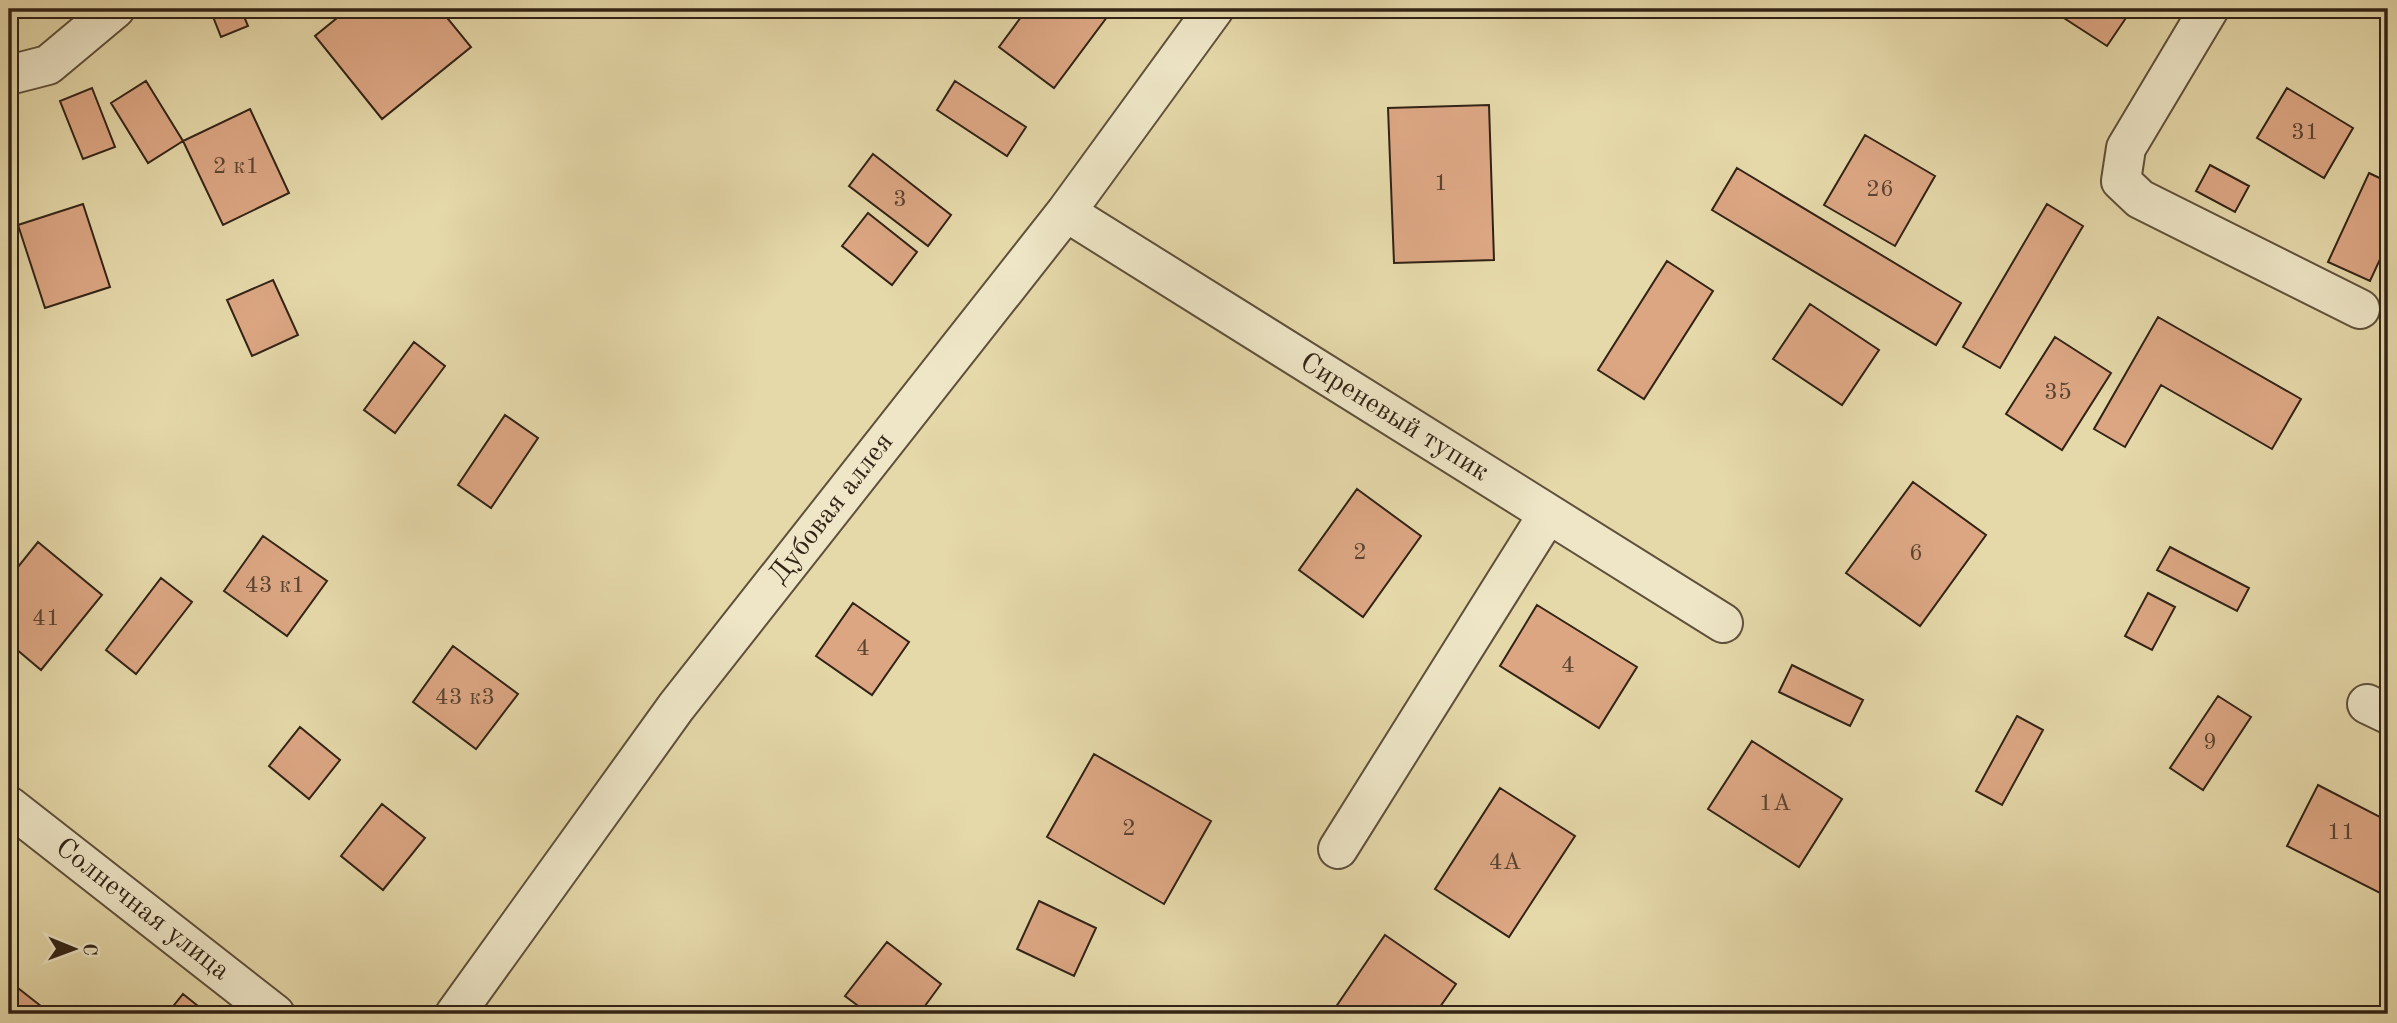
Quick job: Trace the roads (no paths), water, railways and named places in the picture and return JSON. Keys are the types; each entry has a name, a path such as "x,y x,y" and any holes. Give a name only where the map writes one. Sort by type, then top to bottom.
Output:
{"lane":[{"path":"9,75 48,65 115,9"},
{"name":"Дубовая аллея","path":"455,1014 676,707 1066,212 1214,9"},
{"path":"2209,9 2126,148 2121,181 2140,199 2360,309"},
{"name":"Сиреневый тупик","path":"1066,212 1723,624"},
{"path":"1338,849 1548,514"},
{"name":"Солнечная улица","path":"9,806 275,1014"}]}
